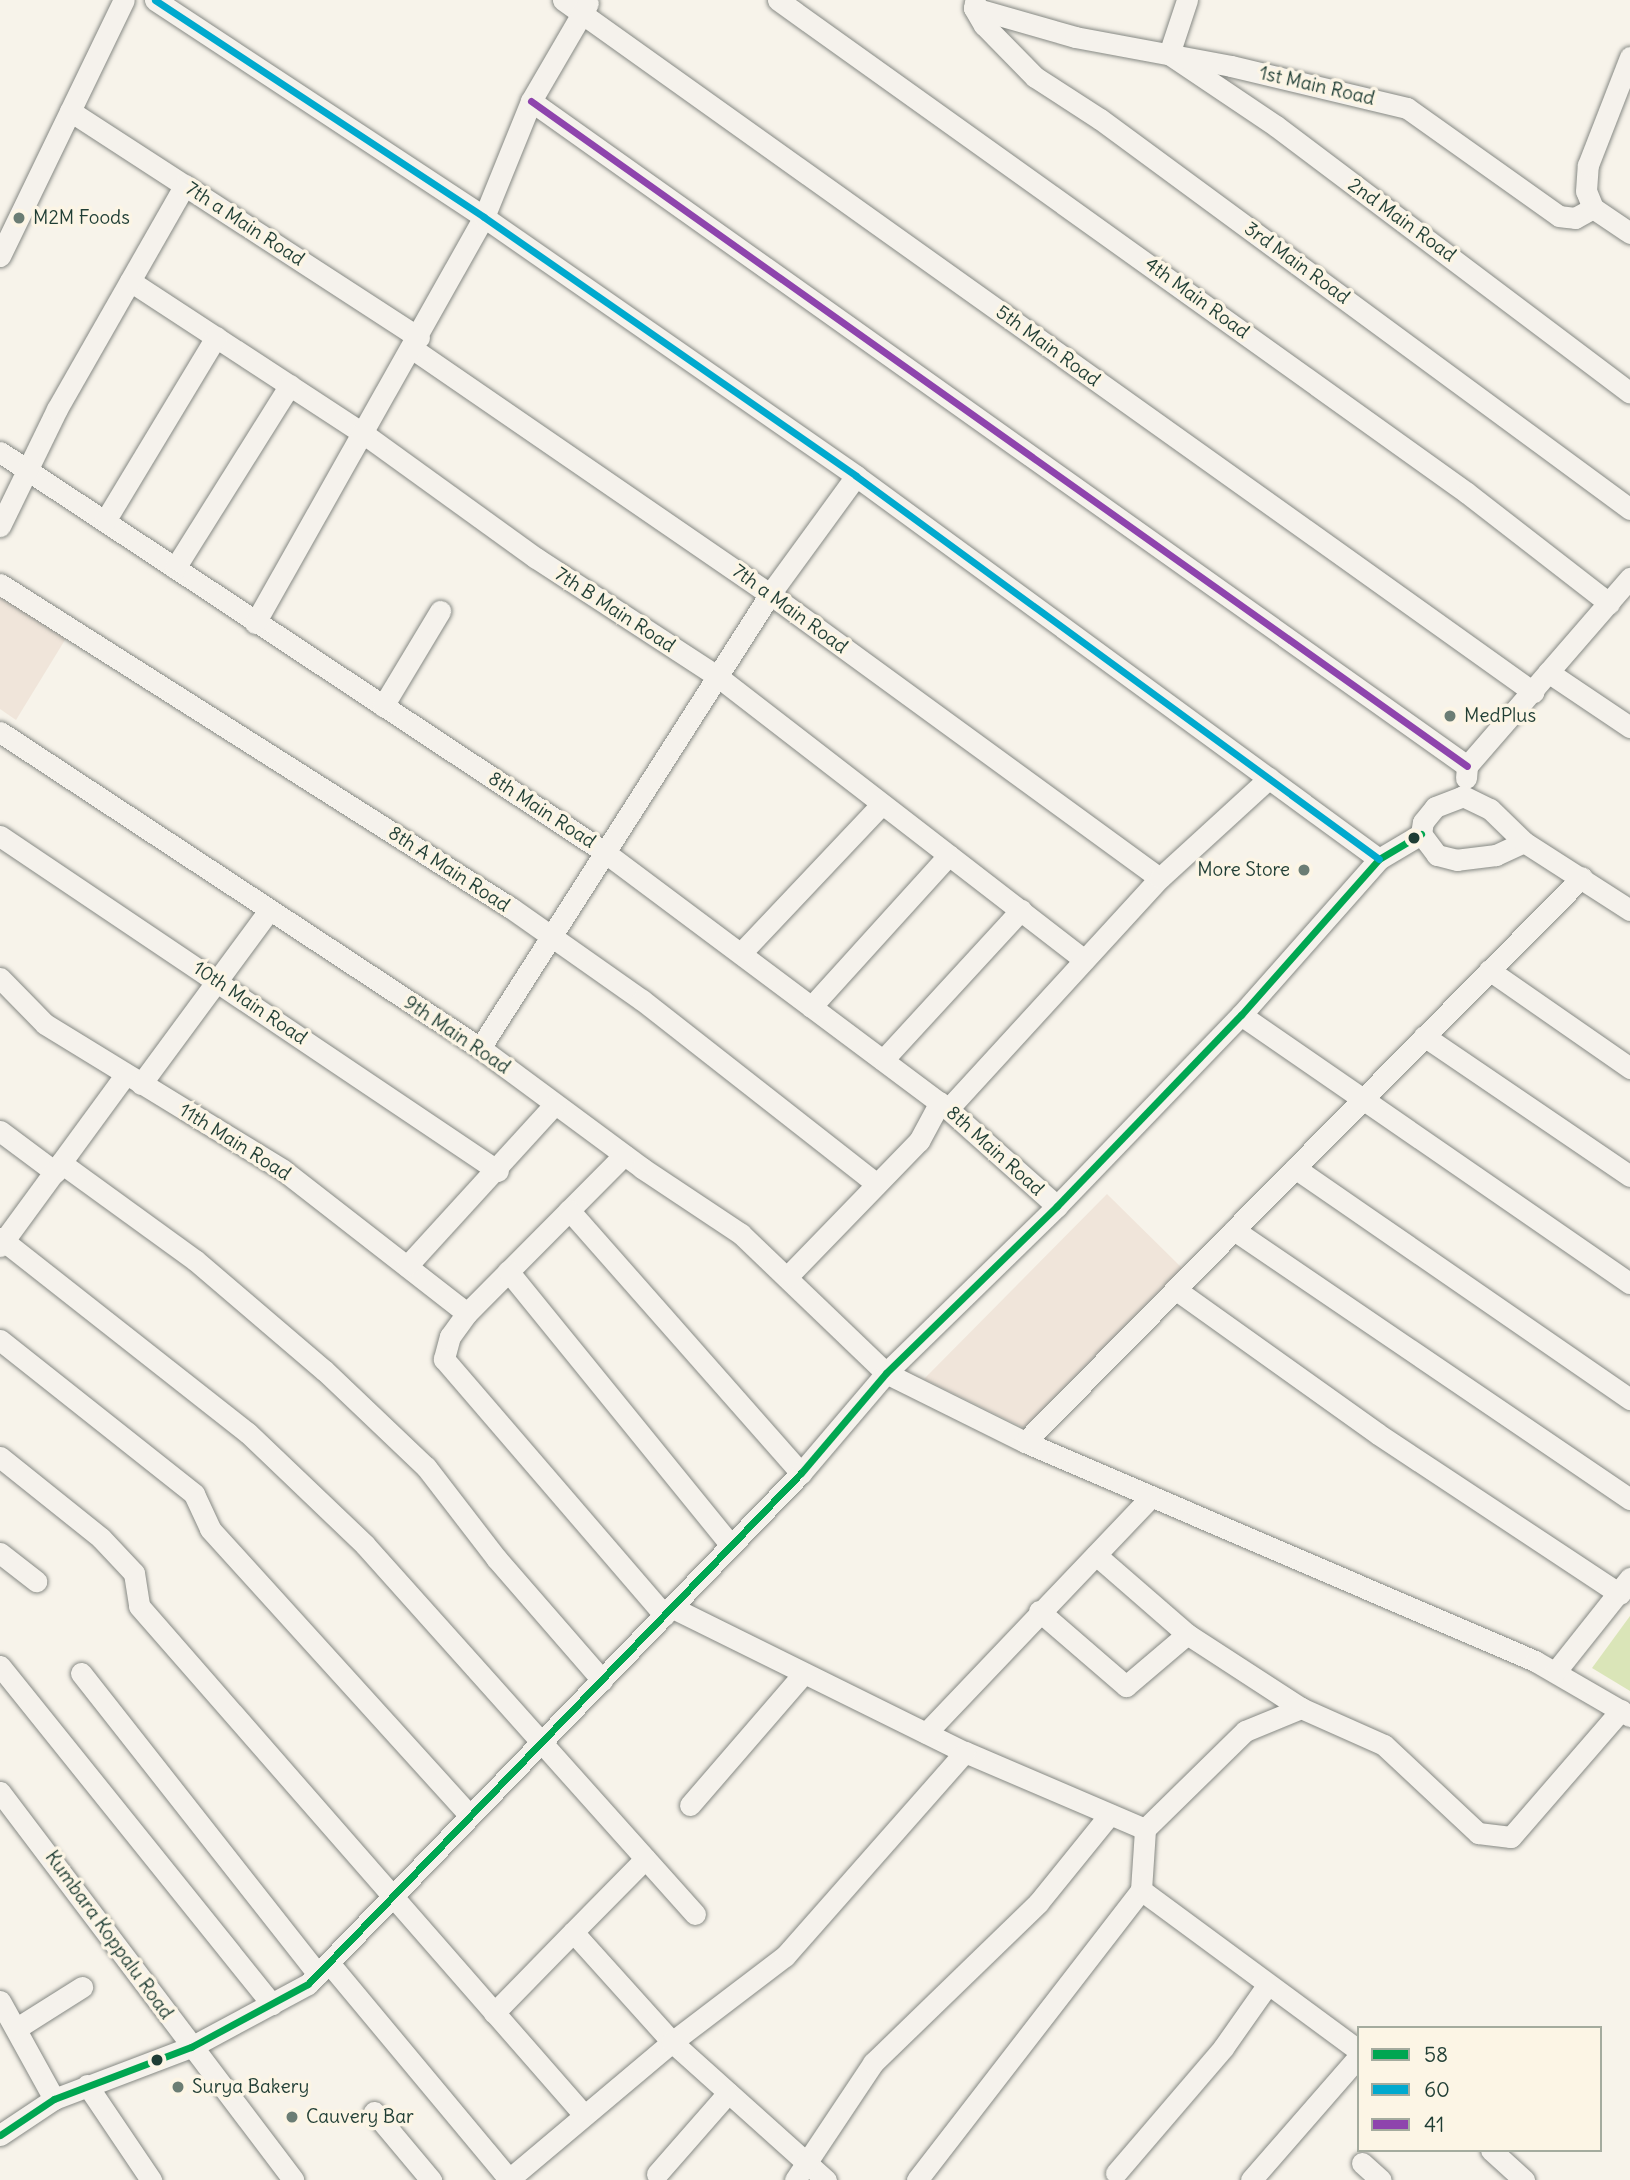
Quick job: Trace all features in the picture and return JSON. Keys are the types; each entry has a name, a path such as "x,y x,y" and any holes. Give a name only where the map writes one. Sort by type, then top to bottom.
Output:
{"street":[{"path":"0,256 124,0"},
{"path":"155,0 484,217 856,476 1379,859"},
{"name":"5th Main Road","path":"563,0 586,6 1533,692"},
{"name":"4th Main Road","path":"778,0 1467,494 1609,603"},
{"path":"1169,54 1186,0"},
{"name":"1st Main Road","path":"975,4 1075,37 1169,54 1408,108 1559,216 1575,218 1593,208"},
{"name":"3rd Main Road","path":"975,4 984,25 1035,77 1100,119 1630,509"},
{"path":"255,623 416,343 484,217 531,101 586,6"},
{"name":"2nd Main Road","path":"1169,54 1276,126 1630,393"},
{"path":"1630,57 1588,165 1586,191 1593,208 1630,233"},
{"path":"531,101 1468,766"},
{"name":"7th a Main Road","path":"70,111 185,185 416,343 770,594 1160,878"},
{"path":"0,526 28,469 185,185"},
{"name":"7th B Main Road","path":"130,281 364,434 536,558 717,676 1084,960"},
{"path":"105,521 216,337"},
{"path":"175,568 290,385"},
{"name":"8th Main Road","path":"0,452 255,623 603,850 944,1106 1057,1206"},
{"path":"480,1048 603,850 770,594 856,476"},
{"path":"1463,796 1468,766 1630,578"},
{"name":"8th A Main Road","path":"0,584 549,935 642,1000 877,1184"},
{"path":"383,706 440,611"},
{"path":"1548,672 1630,727"},
{"name":"9th Main Road","path":"0,732 268,912 480,1048 624,1154 741,1234 886,1373 1025,1442 1556,1671 1625,1713"},
{"path":"787,1278 919,1141 944,1106 1160,878 1269,778"},
{"path":"1524,842 1496,855 1457,860 1437,855 1421,834 1423,822 1435,807 1463,796 1490,809 1524,842 1630,910"},
{"path":"741,953 883,804"},
{"path":"0,2135 54,2099 191,2047 272,2004 324,1968 801,1473 886,1373 1057,1206 1241,1014 1379,859 1421,834"},
{"name":"10th Main Road","path":"0,836 498,1171"},
{"path":"811,1007 949,855"},
{"path":"1025,1442 1582,877"},
{"path":"883,1060 1021,910"},
{"path":"268,912 218,981 58,1167 1,1242 248,1433 365,1545 695,1914"},
{"path":"1489,970 1630,1068"},
{"name":"11th Main Road","path":"0,978 46,1024 283,1170 467,1313"},
{"path":"1241,1014 1361,1101 1630,1283"},
{"path":"1424,1037 1630,1176"},
{"path":"407,1266 498,1171 555,1104"},
{"path":"0,1131 195,1260 324,1370 417,1458 602,1680"},
{"path":"624,1154 467,1313 450,1336 444,1359 667,1611 804,1673 965,1752 1145,1829"},
{"path":"1295,1168 1630,1399"},
{"path":"569,1210 801,1473"},
{"path":"1234,1230 1630,1499"},
{"path":"508,1271 731,1545"},
{"path":"1175,1289 1378,1434 1625,1586 1556,1671"},
{"path":"0,1339 194,1494 210,1529 470,1815"},
{"path":"0,1457 101,1538 134,1573 139,1606 584,2115"},
{"path":"926,1733 1039,1611 1152,1496"},
{"path":"0,1553 36,1581"},
{"path":"1096,1555 1187,1634 1301,1708 1384,1745 1479,1833 1511,1837 1625,1713"},
{"path":"1039,1611 1126,1686 1187,1634"},
{"path":"0,1665 272,2004"},
{"path":"81,1672 324,1968 509,2180 672,2042 785,1956 965,1752"},
{"path":"690,1805 804,1673"},
{"path":"917,2180 1140,1890 1145,1829 1245,1731 1301,1708"},
{"name":"Kumbara Koppalu Road","path":"0,1792 293,2180"},
{"path":"801,2173 873,2063 1038,1903 1110,1814"},
{"path":"494,2013 645,1858"},
{"path":"1140,1890 1357,2051"},
{"path":"573,1932 672,2042 728,2093 801,2173 826,2180"},
{"path":"1116,2173 1223,2048 1269,1984"},
{"path":"18,2028 82,1987"},
{"path":"0,2001 18,2028 54,2099"},
{"path":"1251,2180 1357,2055"},
{"path":"88,2085 150,2180"},
{"path":"657,2175 728,2093"},
{"path":"373,2112 431,2180"},
{"path":"1493,2152 1524,2180"},
{"path":"1362,2162 1381,2180"}],"shaded area":[{"path":"0,593 68,635 16,720 0,709"},
{"path":"1107,1194 1182,1268 1024,1428 924,1379"}],"green space":[{"path":"1630,1616 1630,1691 1592,1668"}],"transit line":[{"name":"60","path":"155,0 484,217 856,476 1379,859"},
{"name":"41","path":"531,101 1467,766"},
{"name":"58","path":"0,2135 54,2099 191,2047 308,1984 801,1473 886,1373 1057,1206 1241,1015 1379,859 1421,834"}],"place":[{"name":"M2M Foods","path":"19,218"},
{"name":"MedPlus","path":"1450,716"},
{"name":"More Store","path":"1304,870"},
{"name":"Surya Bakery","path":"178,2087"},
{"name":"Cauvery Bar","path":"292,2117"}]}
